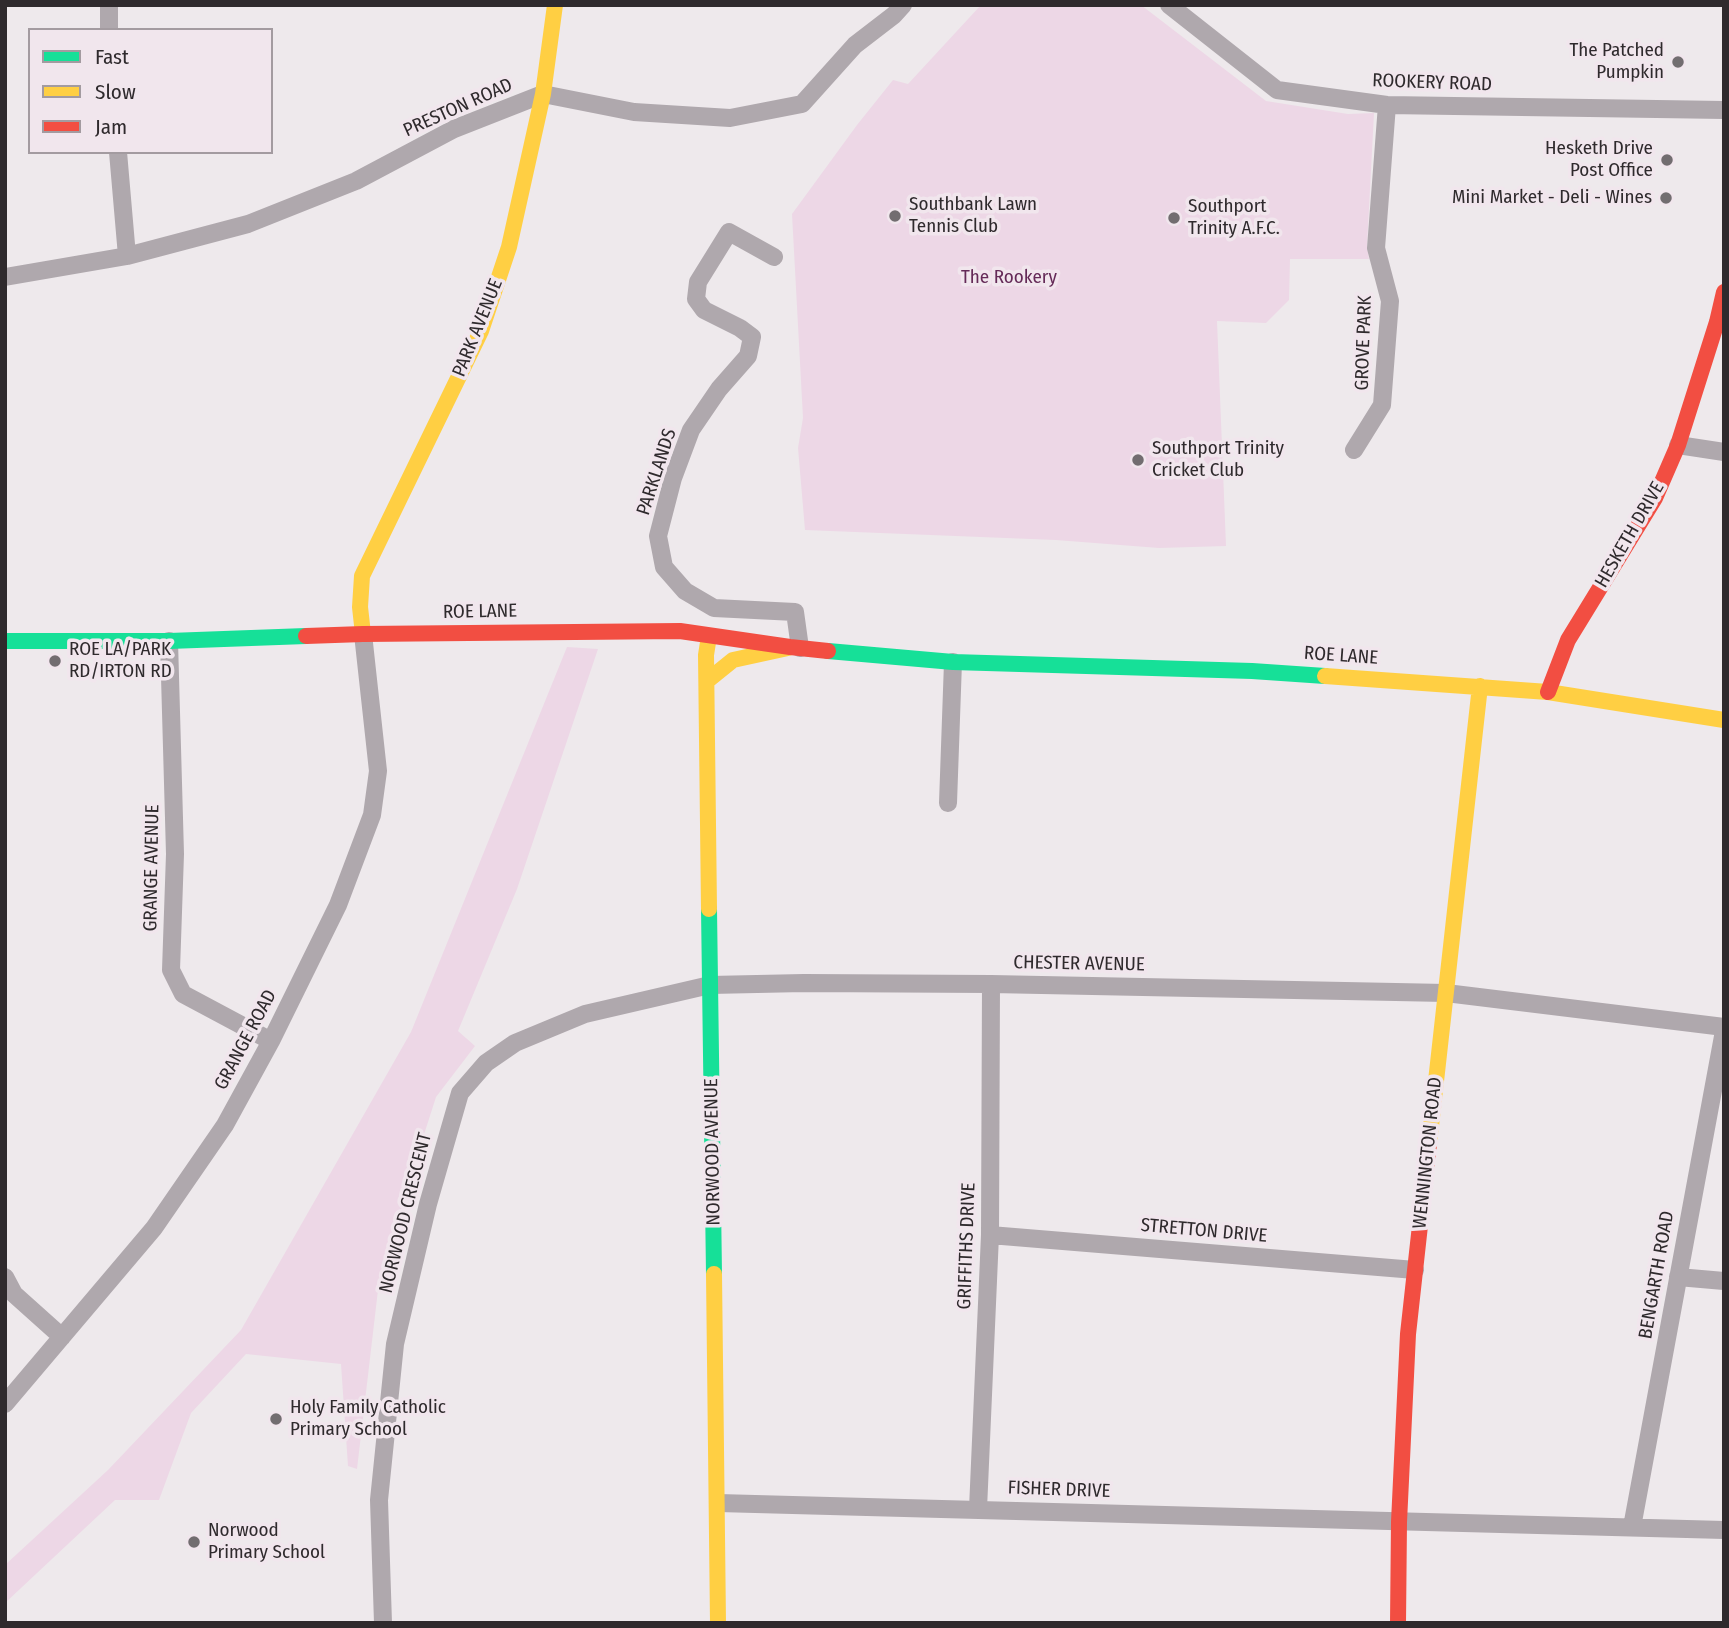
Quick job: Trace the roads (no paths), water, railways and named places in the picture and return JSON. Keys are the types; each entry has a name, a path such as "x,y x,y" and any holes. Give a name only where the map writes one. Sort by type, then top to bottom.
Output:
{"main road":[{"name":"PARK AVENUE","path":"363,634 360,607 362,576 481,331 509,247 543,94 555,5"},
{"name":"HESKETH DRIVE","path":"1548,692 1568,640 1655,498 1678,445 1724,292"},
{"name":"ROE LANE","path":"5,641 169,641 363,634 680,631 795,648 954,662 1252,671 1480,686 1548,692 1724,720"},
{"name":"NORWOOD AVENUE","path":"709,636 706,654 718,1623"},
{"path":"707,681 733,660 795,648"},
{"name":"WENNINGTON ROAD","path":"1398,1623 1399,1522 1408,1334 1480,686"}],"street":[{"path":"109,5 109,28"},
{"name":"PRESTON ROAD","path":"5,276 127,256 248,224 356,181 454,129 543,94 634,112 730,118 802,104 855,45 903,5"},
{"name":"ROOKERY ROAD","path":"1169,5 1277,90 1387,105 1724,110"},
{"name":"GROVE PARK","path":"1354,450 1382,405 1390,301 1376,248 1387,105"},
{"path":"118,154 127,256"},
{"name":"PARKLANDS","path":"774,257 729,232 698,282 696,299 704,310 752,337 748,356 719,389 691,430 673,478 658,536 664,567 685,592 714,608 795,612 795,648"},
{"path":"1678,445 1724,452"},
{"name":"GRANGE ROAD","path":"5,1404 154,1228 225,1125 271,1041 338,905 372,815 378,771 363,634"},
{"name":"GRANGE AVENUE","path":"169,641 175,854 171,970 183,994 271,1041"},
{"path":"948,803 954,662"},
{"name":"CHESTER AVENUE","path":"710,985 804,982 991,984 1446,993 1724,1029"},
{"name":"GRIFFITHS DRIVE","path":"978,1509 990,1235 991,984"},
{"name":"NORWOOD CRESCENT","path":"383,1623 379,1500 396,1344 428,1204 460,1093 486,1063 515,1043 585,1014 710,985"},
{"name":"BENGARTH ROAD","path":"1632,1527 1724,1029"},
{"name":"STRETTON DRIVE","path":"990,1235 1415,1270"},
{"path":"5,1277 14,1294 62,1337"},
{"path":"1678,1277 1724,1281"},
{"name":"FISHER DRIVE","path":"718,1503 1724,1530"}],"place":[{"name":"The Patched Pumpkin","path":"1678,62"},
{"name":"Hesketh Drive Post Office","path":"1667,160"},
{"name":"Mini Market - Deli - Wines","path":"1666,198"},
{"name":"Southbank Lawn Tennis Club","path":"895,216"},
{"name":"Southport Trinity A.F.C.","path":"1174,218"},
{"name":"Southport Trinity Cricket Club","path":"1138,460"},
{"name":"ROE LA/PARK RD/IRTON RD","path":"55,661"},
{"name":"Holy Family Catholic Primary School","path":"276,1419"},
{"name":"Norwood Primary School","path":"194,1542"}],"park label":[{"name":"The Rookery","path":"1009,278"}]}
